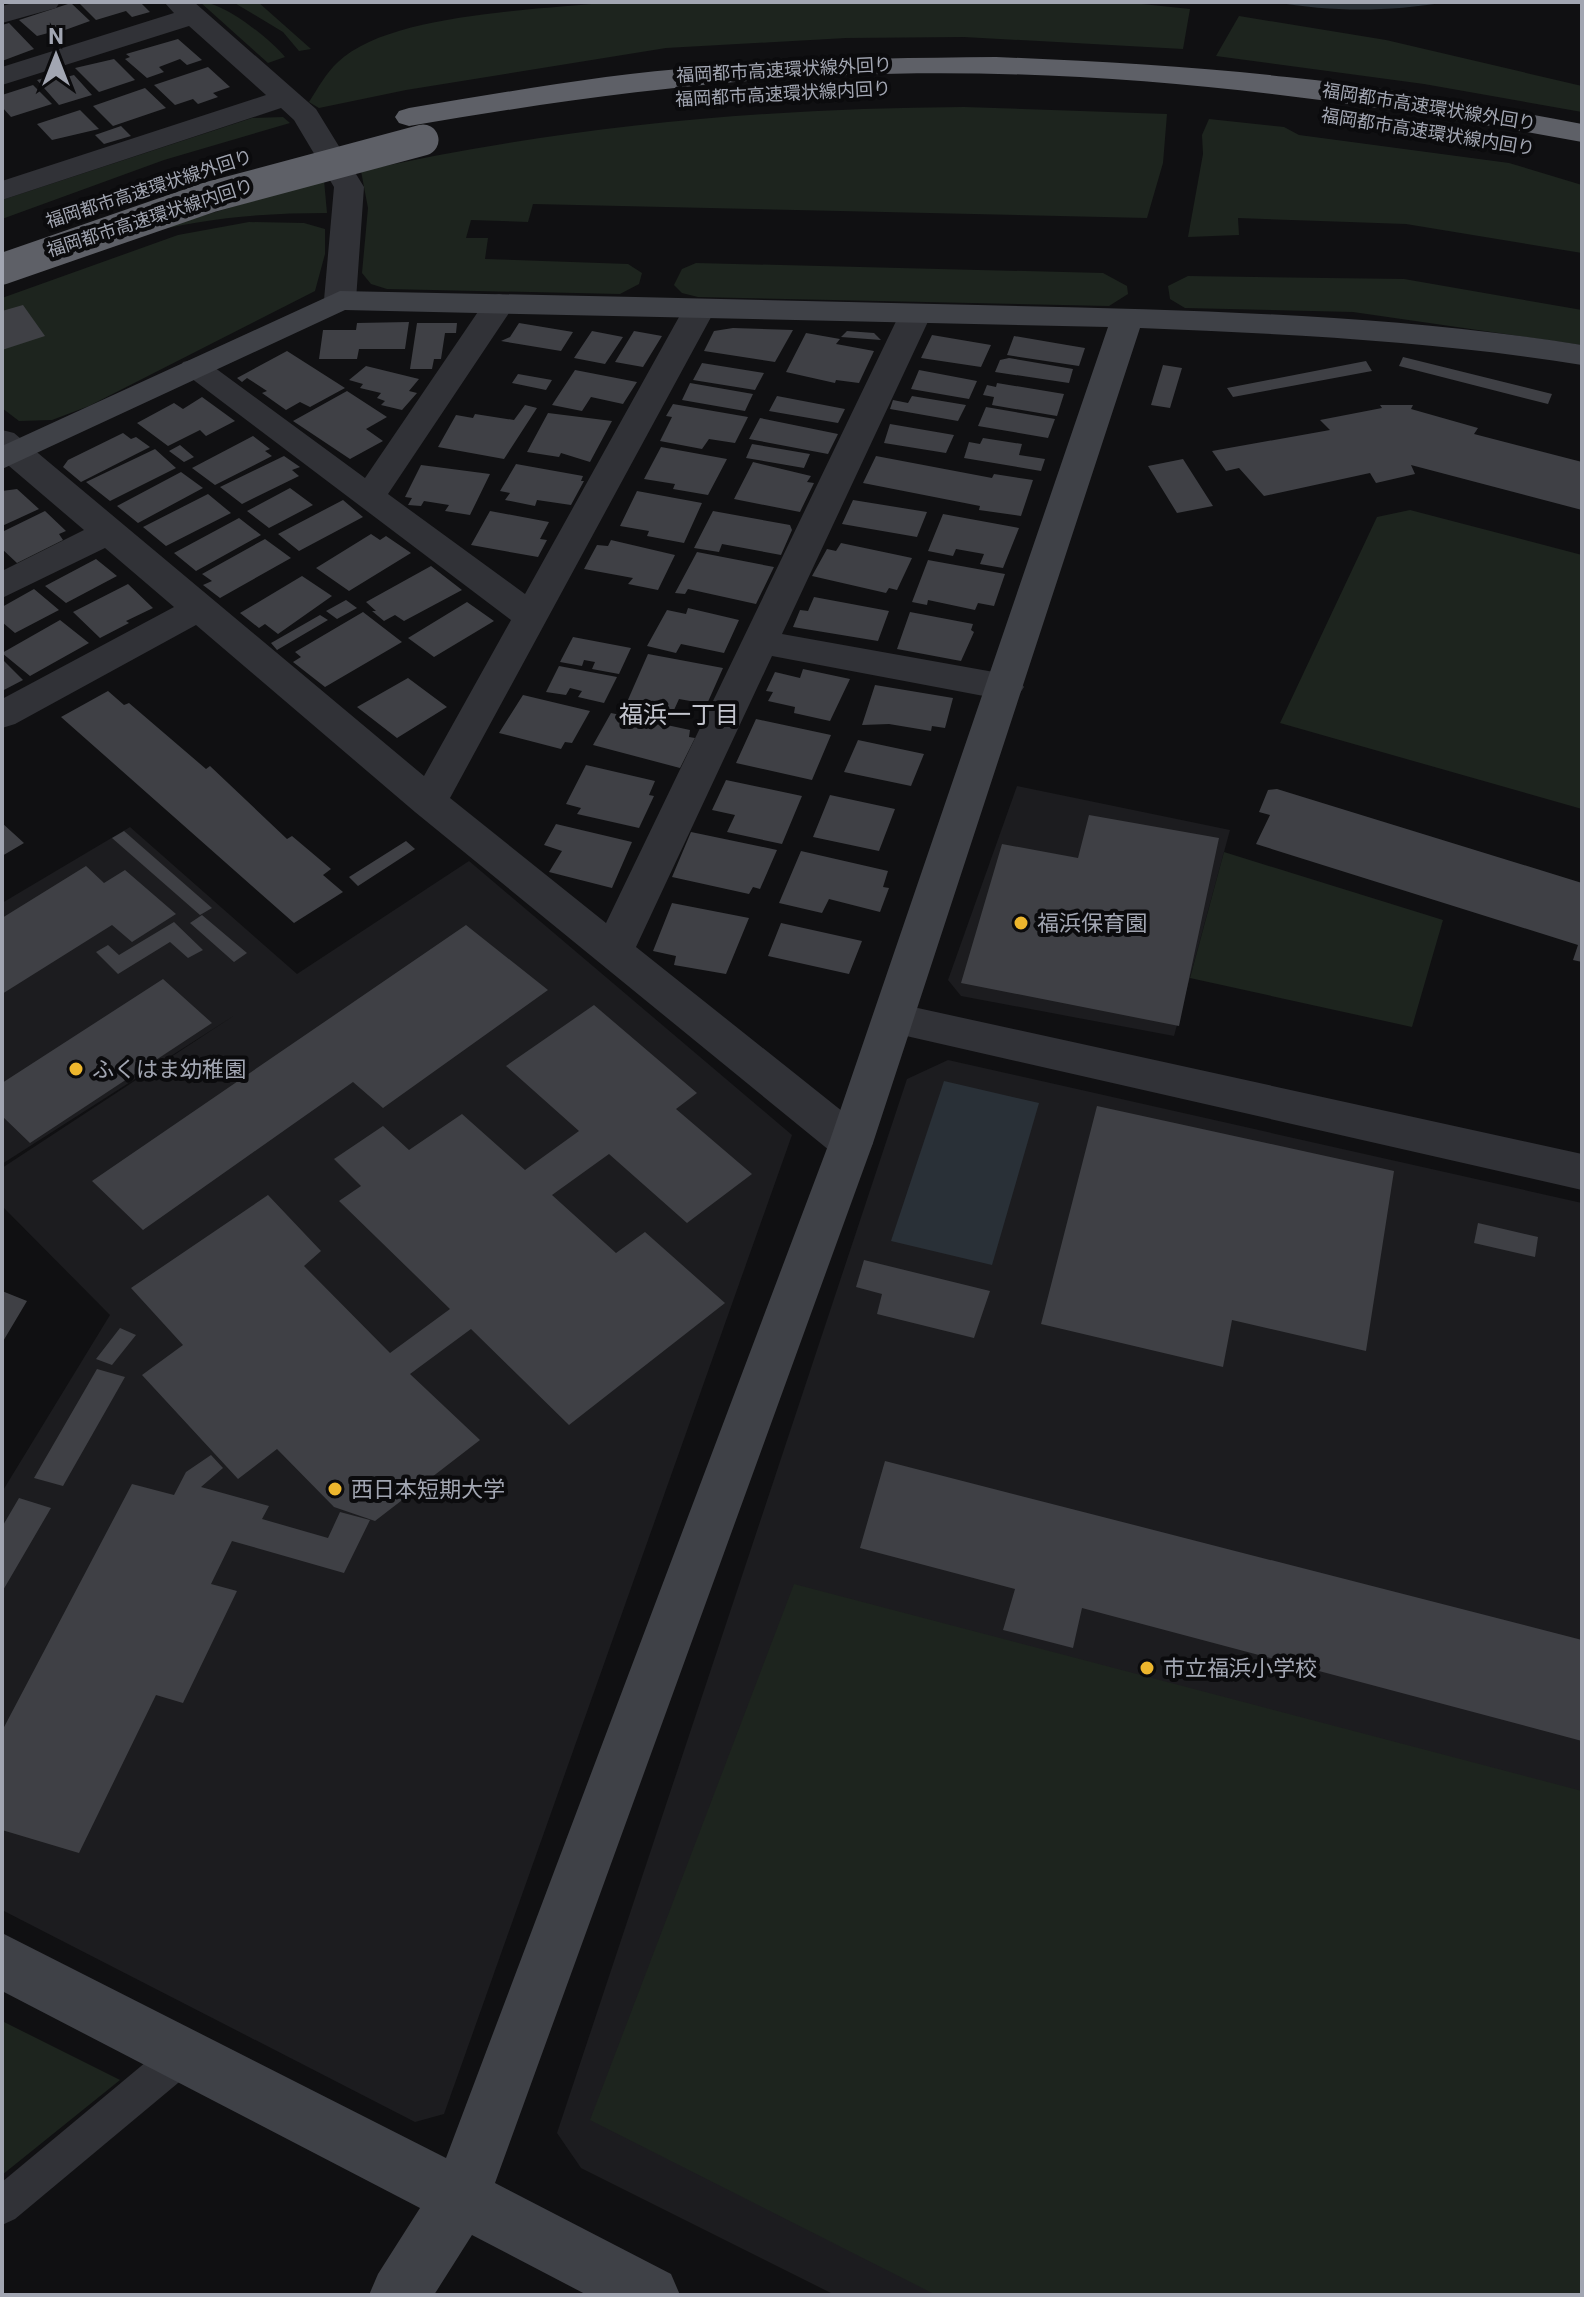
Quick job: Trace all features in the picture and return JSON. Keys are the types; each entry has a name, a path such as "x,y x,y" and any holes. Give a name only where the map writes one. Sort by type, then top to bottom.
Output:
{"highway":[{"name":"福岡都市高速環状線内回り","path":"2,269 201,198 322,163 416,128 727,95 1016,76 1217,102 1421,117 1582,158"},
{"name":"福岡都市高速環状線外回り","path":"1421,117 1582,133"},
{"path":"293,144 416,128"},
{"name":"福岡都市高速環状線外回り","path":"195,172 237,160"}],"street":[{"path":"2,15 46,2"},
{"path":"2,76 185,9 306,115 349,187 340,300"},
{"path":"2,191 284,98"},
{"path":"851,1143 429,802 109,532 6,451 195,369 340,300 1127,318 1349,327 1478,338 1582,355"},
{"path":"369,497 499,304"},
{"path":"429,802 700,308"},
{"path":"613,952 916,313"},
{"path":"399,2295 460,2199 851,1143 1127,318"},
{"path":"195,369 529,615"},
{"path":"2,586 109,532"},
{"path":"2,715 200,608"},
{"path":"761,642 1005,687"},
{"path":"895,1019 1582,1172"},
{"path":"2,1961 650,2295"}],"lane":[{"path":"2,2206 183,2055"}],"shaded area":[{"path":"200,2 233,14 285,57 268,63"},
{"path":"233,2 258,2 311,49 299,51 283,32"},
{"path":"611,2 1123,2 1190,9 1183,49 964,37 846,38 666,48 406,90 319,108 309,102 338,62 361,46 392,33 467,17"},
{"path":"1273,2 1448,2 1360,10"},
{"path":"1239,16 1386,40 1582,86 1582,112 1424,84 1216,56"},
{"path":"964,107 1167,114 1163,163 1147,218 533,204 528,222 471,220 466,238 488,238 485,259 628,264 642,273 639,284 620,294 387,289 371,284 362,273 368,208 361,171 510,143 661,123 812,111"},
{"path":"283,117 290,123 164,160 2,219 2,200 252,118"},
{"path":"1209,119 1284,127 1299,135 1509,163 1582,185 1582,253 1406,224 1238,218 1239,235 1188,237 1203,154 1202,135"},
{"path":"324,180 327,213 232,218 185,224 138,235"},
{"path":"249,222 304,223 325,229 325,254 315,291 89,406 52,420 19,421 2,408 2,298 178,235"},
{"path":"696,263 1103,273 1127,286 1128,294 1109,306 698,297 682,293 674,285 682,269"},
{"path":"1188,276 1404,279 1582,310 1582,345 1353,312 1185,308 1170,299 1168,286"},
{"path":"1410,510 1582,555 1582,809 1280,723 1377,517"},
{"path":"1017,786 1230,830 1174,1036 961,996 948,980"},
{"name":"西日本短期大学","path":"130,827 297,974 469,861 792,1135 444,2114 415,2122 2,1910 2,1492 110,1315 2,1206 2,1168 235,1015 2,1164 2,903"},
{"path":"1224,852 1443,920 1412,1027 1190,978"},
{"name":"市立福浜小学校","path":"948,1060 1582,1203 1582,2295 835,2295 581,2168 557,2133 907,1079"},
{"path":"944,1081 1039,1103 992,1265 891,1241"},
{"path":"794,1584 1582,1791 1582,2295 936,2295 590,2120"},
{"path":"2,2021 120,2080 2,2175"}],"building":[{"path":"140,2 150,12 132,17 126,11 96,20 79,3"},
{"path":"71,3 90,21 54,34 37,36 19,20"},
{"path":"9,23 34,49 2,61 2,25"},
{"path":"178,39 202,60 187,65 180,59 159,67 164,72 147,78 125,59 130,57 126,54"},
{"path":"114,59 135,80 99,92 75,68"},
{"path":"208,67 230,87 213,93 218,97 198,104 193,99 175,105 154,85"},
{"path":"55,75 59,79 74,75 92,95 59,105 37,80"},
{"path":"33,85 52,104 11,117 2,107 2,95"},
{"path":"145,88 166,108 113,126 93,106"},
{"path":"80,110 99,129 52,140 37,124"},
{"path":"121,126 131,136 104,144 95,135"},
{"path":"23,305 45,336 2,350 2,311"},
{"path":"409,322 405,349 359,349 357,359 319,359 323,330 356,330 357,323"},
{"path":"417,323 457,323 456,333 445,333 441,359 434,359 432,369 410,369"},
{"path":"519,323 573,332 561,351 501,341 510,337"},
{"path":"733,328 793,330 775,362 704,351 714,331"},
{"path":"592,331 623,337 605,364 574,358"},
{"path":"634,331 662,336 643,367 615,362"},
{"path":"847,331 874,333 881,340 841,337"},
{"path":"806,333 840,339 836,344 874,351 859,383 836,380 835,383 786,372"},
{"path":"932,335 991,345 981,367 921,358"},
{"path":"1014,336 1085,348 1079,366 1007,355"},
{"path":"287,351 345,388 310,407 300,402 286,410 262,393 267,391 247,378 242,382 237,378"},
{"path":"1403,357 1552,394 1548,404 1399,366"},
{"path":"1009,358 1073,369 1069,383 995,372 1000,360"},
{"path":"1366,361 1372,371 1233,397 1227,388"},
{"path":"702,363 764,373 755,390 693,380"},
{"path":"1163,365 1182,368 1170,408 1151,405"},
{"path":"366,366 419,379 409,391 417,393 402,410 381,405 385,401 377,398 381,393 360,388 363,384 349,380"},
{"path":"575,370 637,382 623,404 591,397 582,411 552,405"},
{"path":"919,370 977,381 969,399 911,389"},
{"path":"518,374 552,380 546,390 512,383"},
{"path":"690,383 753,394 745,411 682,400"},
{"path":"997,383 1064,394 1057,416 992,405 994,397 983,395 987,385 996,387"},
{"path":"347,391 387,417 366,429 383,441 350,459 293,421"},
{"path":"777,396 845,409 838,423 769,411"},
{"path":"912,396 966,405 958,421 890,409 893,400 908,403"},
{"path":"202,397 235,421 206,436 200,430 168,446 137,423 174,403 183,409"},
{"path":"673,404 748,417 735,443 709,439 702,449 660,441 672,417 666,416"},
{"path":"525,405 537,408 504,459 438,447 456,415 473,418 475,414 514,420"},
{"path":"1380,405 1413,405 1411,409 1478,428 1474,434 1582,462 1582,510 1411,465 1415,474 1376,483 1370,473 1264,496 1239,468 1226,471 1212,451 1330,430 1320,420 1382,408"},
{"path":"986,407 1055,419 1048,438 978,426"},
{"path":"548,413 612,421 590,462 561,453 559,457 527,452"},
{"path":"760,418 838,434 828,454 749,439"},
{"path":"890,424 954,435 946,453 884,443"},
{"path":"123,433 131,439 136,437 150,447 81,482 63,467 68,460"},
{"path":"253,436 270,449 265,451 272,456 215,485 192,468"},
{"path":"983,438 1022,444 1019,455 1045,459 1041,471 964,458 969,442 980,444"},
{"path":"752,444 810,454 804,468 746,458"},
{"path":"180,445 194,457 184,462 169,451"},
{"path":"661,447 727,459 708,495 673,489 675,484 644,479"},
{"path":"155,449 176,468 110,501 86,482"},
{"path":"284,456 300,467 292,470 299,476 242,504 220,487"},
{"path":"876,456 992,478 994,474 1033,480 1021,516 979,510 980,506 863,483"},
{"path":"1183,459 1213,506 1177,513 1148,466"},
{"path":"753,462 811,476 807,482 814,483 800,512 734,499"},
{"path":"516,464 583,476 581,481 584,481 571,505 537,500 535,506 505,500 510,493 500,491"},
{"path":"421,465 490,474 470,515 445,511 449,505 424,501 421,506 408,505 412,498 405,497"},
{"path":"181,472 203,488 138,523 117,506"},
{"path":"290,488 313,505 269,528 247,511"},
{"path":"17,489 39,509 2,526 2,491"},
{"path":"637,491 702,503 684,543 647,536 649,531 620,526"},
{"path":"208,494 231,513 166,546 143,527"},
{"path":"343,500 363,517 299,551 278,534"},
{"path":"853,500 927,512 917,537 842,524"},
{"path":"45,511 66,531 59,534 63,540 17,563 2,549 2,532"},
{"path":"490,511 549,522 540,539 547,540 538,557 471,545"},
{"path":"713,511 790,525 792,530 781,555 722,544 719,552 694,548"},
{"path":"943,514 1019,528 1003,568 980,564 984,554 956,549 953,556 928,551"},
{"path":"239,518 261,535 196,571 174,553"},
{"path":"371,534 380,540 386,536 411,553 349,591 316,568"},
{"path":"265,539 291,558 220,598 203,585 212,581 202,574"},
{"path":"611,540 675,555 658,590 628,584 633,578 584,569 597,545 608,546"},
{"path":"841,543 912,558 897,590 889,588 886,593 812,576 827,549 836,551"},
{"path":"697,552 774,567 756,604 688,589 685,594 675,593"},
{"path":"96,559 117,576 66,603 45,586"},
{"path":"928,560 1005,574 994,606 978,603 975,610 928,600 927,605 912,602"},
{"path":"431,566 462,590 404,621 395,615 384,621 366,602"},
{"path":"302,576 332,596 278,634 265,624 259,628 240,613"},
{"path":"128,584 153,608 100,638 73,612"},
{"path":"34,589 59,610 15,633 2,622 2,607"},
{"path":"814,597 889,611 878,641 793,627 800,610 808,611"},
{"path":"346,600 357,608 337,619 326,611"},
{"path":"467,602 494,621 434,657 408,638"},
{"path":"688,608 739,620 724,653 681,644 676,653 647,646 667,610 686,614"},
{"path":"363,612 402,642 325,687 293,662 301,657 295,652"},
{"path":"910,612 973,624 971,630 974,632 961,661 897,649"},
{"path":"320,615 328,620 277,650 271,643"},
{"path":"60,620 89,643 30,676 2,653"},
{"path":"573,637 631,648 619,674 592,669 595,662 584,660 582,666 560,662"},
{"path":"648,654 723,668 707,704 679,699 674,710 627,702"},
{"path":"2,659 23,680 2,691"},
{"path":"559,666 617,677 604,703 578,697 582,691 570,688 566,695 546,692"},
{"path":"803,669 850,679 830,721 794,713 795,707 768,701 773,692 766,691 775,672 800,678"},
{"path":"408,678 447,707 397,738 357,707"},
{"path":"875,685 953,698 945,728 932,726 931,731 889,724 862,725"},
{"path":"108,691 124,705 129,703 206,769 210,766 287,839 292,836 331,869 323,875 343,892 294,923 61,717"},
{"path":"523,695 590,711 572,743 565,742 561,749 499,733"},
{"path":"611,713 690,730 689,737 695,738 680,768 593,745"},
{"path":"756,719 831,735 812,780 736,763"},
{"path":"858,740 924,754 911,786 844,772"},
{"path":"586,765 655,781 649,795 654,796 639,828 577,814 581,808 566,804"},
{"path":"726,780 802,796 782,844 727,832 735,815 712,810"},
{"path":"1277,789 1582,883 1582,962 1573,960 1578,945 1256,844 1270,815 1259,812 1268,790"},
{"path":"830,795 895,809 879,851 813,837"},
{"path":"1089,815 1219,838 1179,1026 961,983 1002,844 1078,858"},
{"path":"2,823 24,843 2,856"},
{"path":"556,824 632,842 612,888 549,872 562,851 544,845"},
{"path":"124,831 212,908 200,915 112,838"},
{"path":"691,832 777,850 760,889 753,887 749,894 672,877"},
{"path":"406,841 415,849 358,886 349,877"},
{"path":"801,851 888,871 883,887 889,888 880,912 829,899 822,913 779,903"},
{"path":"86,866 104,883 125,870 176,914 132,942 112,925 2,994 2,918"},
{"path":"672,903 749,918 726,974 674,965 676,956 653,951"},
{"path":"202,915 247,953 234,962 190,923"},
{"path":"174,922 203,950 188,958 170,942 118,974 96,952 108,945 119,955"},
{"path":"781,923 862,941 849,974 768,956"},
{"path":"466,925 548,990 383,1108 353,1082 143,1230 92,1181"},
{"path":"163,979 212,1023 30,1143 2,1116 2,1083"},
{"path":"594,1005 697,1093 676,1109 752,1174 687,1223 609,1154 552,1195 616,1253 645,1232 725,1303 569,1425 471,1329 410,1374 480,1440 375,1521 334,1507 277,1449 238,1479 142,1375 183,1345 131,1288 268,1195 321,1251 304,1266 390,1353 450,1309 339,1201 361,1186 334,1159 383,1126 409,1150 462,1114 525,1170 579,1131 506,1066"},
{"path":"1097,1106 1394,1171 1366,1351 1232,1320 1223,1367 1041,1324"},
{"path":"1478,1223 1538,1237 1535,1257 1474,1243"},
{"path":"864,1260 990,1291 974,1338 877,1314 882,1294 856,1287"},
{"path":"2,1291 27,1301 2,1343"},
{"path":"120,1328 136,1335 112,1365 96,1359"},
{"path":"97,1369 125,1377 63,1486 34,1478"},
{"path":"211,1455 223,1468 201,1487 269,1506 262,1519 328,1538 340,1512 370,1520 344,1573 232,1541 211,1584 237,1591 183,1703 156,1695 79,1853 2,1830 2,1731 132,1484 174,1495 186,1472"},
{"path":"885,1461 1582,1640 1582,1741 1082,1608 1073,1648 1003,1630 1015,1589 860,1548"},
{"path":"19,1498 51,1508 2,1592 2,1527"}],"place":[{"name":"福浜保育園","path":"1021,923"},
{"name":"ふくはま幼稚園","path":"76,1069"},
{"name":"西日本短期大学","path":"335,1489"},
{"name":"市立福浜小学校","path":"1147,1668"}],"district":[{"name":"福浜一丁目","path":"679,715"}]}
